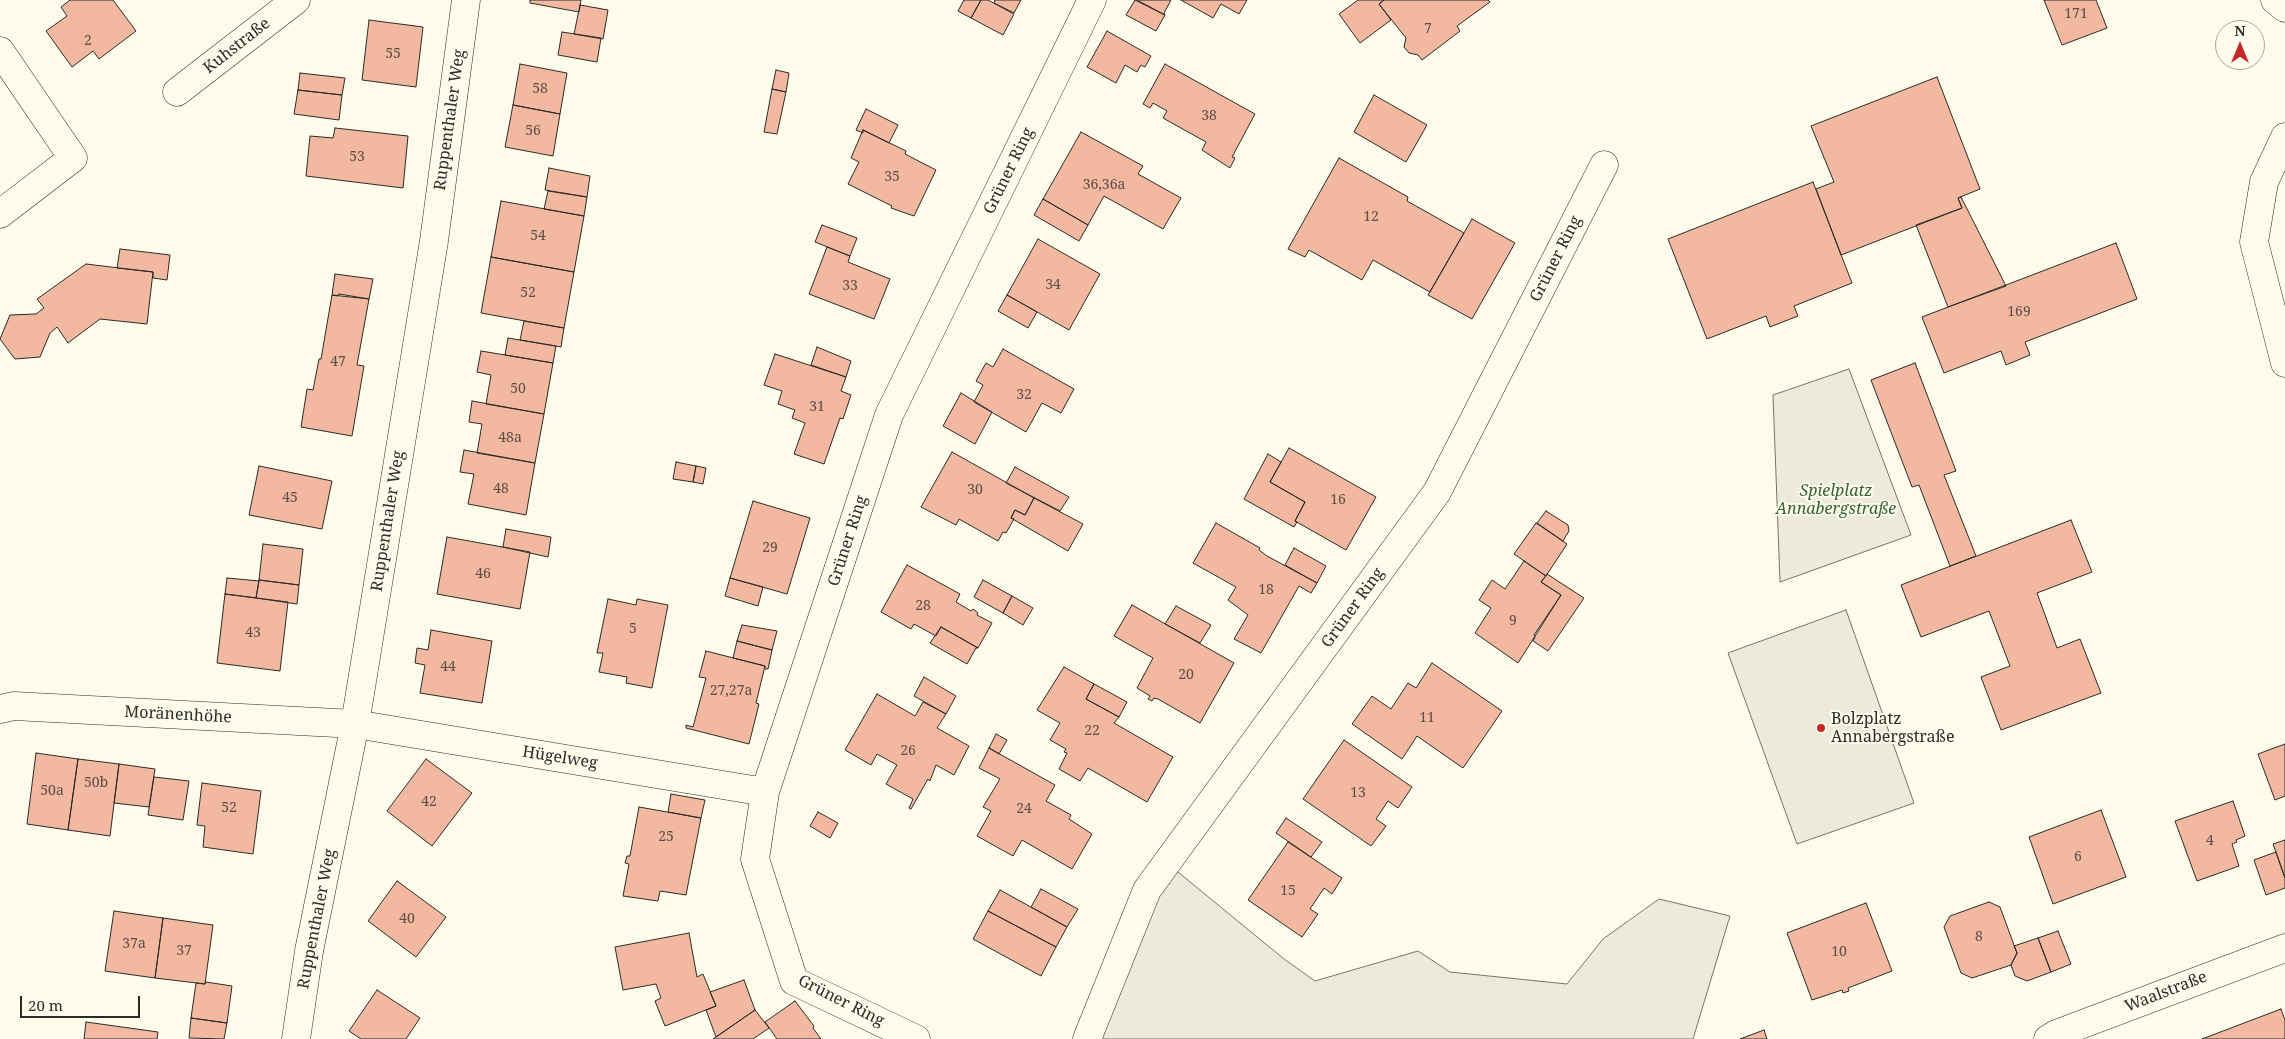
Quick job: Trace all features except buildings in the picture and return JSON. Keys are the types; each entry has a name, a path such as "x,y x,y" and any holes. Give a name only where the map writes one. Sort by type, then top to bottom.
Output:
{"street":[{"name":"Kuhstraße","path":"177,92 296,0"},
{"name":"Ruppenthaler Weg","path":"296,1039 309,951 355,724 434,241 466,0"},
{"name":"Grüner Ring","path":"916,1039 794,981 755,859 765,792 889,415 1092,0"},
{"path":"2275,0 2285,8"},
{"path":"0,51 73,158 0,214"},
{"path":"2285,137 2264,182 2254,242 2285,363"},
{"name":"Grüner Ring","path":"1087,1039 1147,890 1437,492 1604,165"},
{"name":"Moränenhöhe","path":"0,709 14,706 355,724"},
{"name":"Hügelweg","path":"355,724 765,792"},
{"name":"Waalstraße","path":"2048,1039 2056,1034 2285,948"}],"green space":[{"name":"Spielplatz Annabergstraße","path":"1849,369 1911,535 1780,582 1773,395"},
{"name":"Bolzplatz Annabergstraße","path":"1846,610 1914,803 1797,844 1728,653"},
{"path":"1167,863 1284,959 1315,981 1418,951 1450,972 1567,984 1603,939 1659,899 1730,916 1693,1039 1090,1039"}],"place":[{"name":"Bolzplatz Annabergstraße","path":"1821,728"}]}
